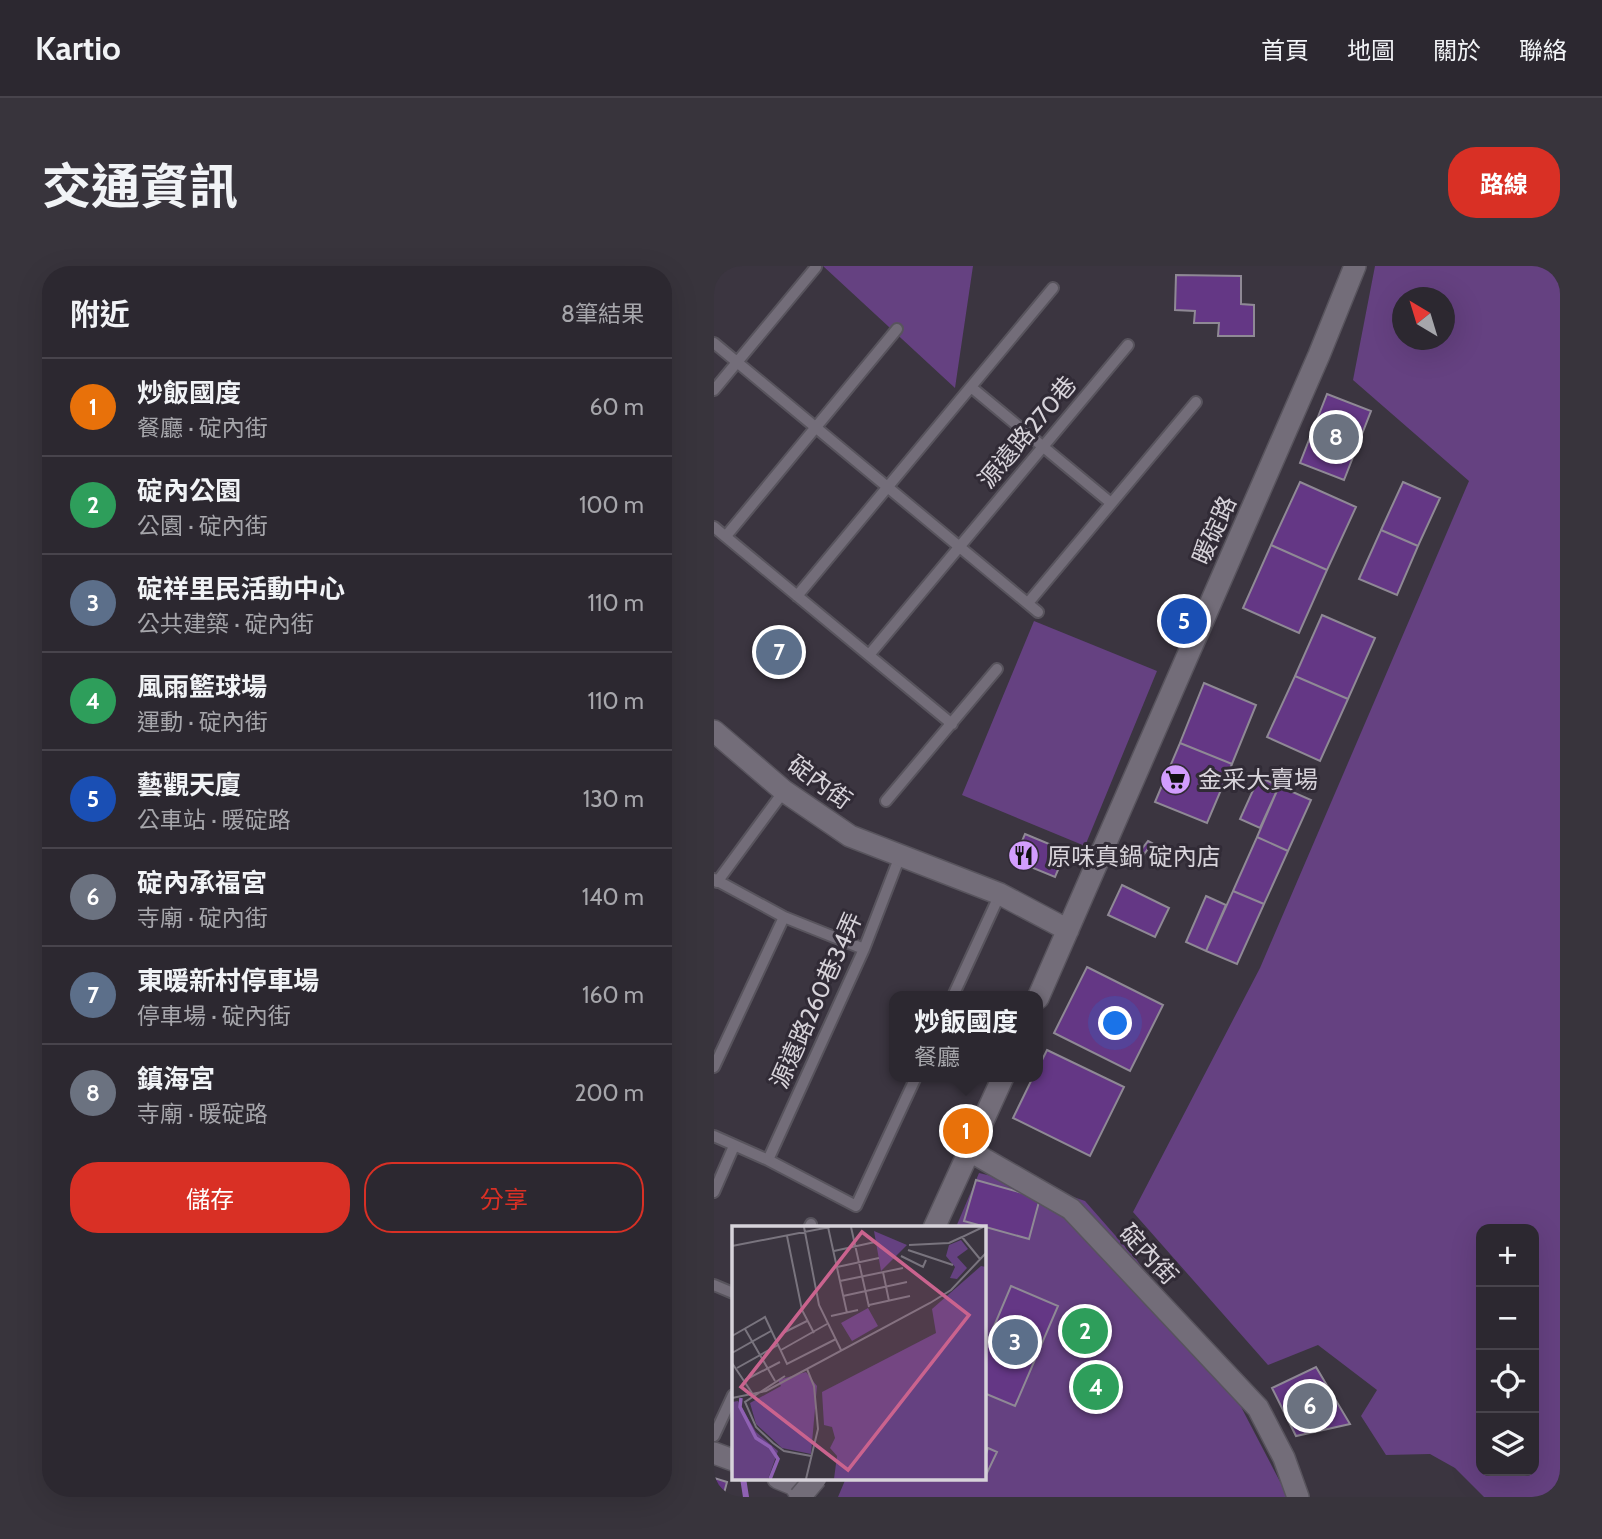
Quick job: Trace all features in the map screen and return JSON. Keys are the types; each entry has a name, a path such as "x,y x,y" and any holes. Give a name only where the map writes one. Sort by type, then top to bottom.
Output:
{"street":[{"name":"暖碇路","path":"1068,930 1355,266"},
{"name":"碇內街","path":"714,731 784,791 850,836 1000,894 1068,930"},
{"path":"1041,991 1068,930"},
{"path":"934,1226 1001,1082"},
{"name":"碇內街","path":"970,1151 1071,1209 1258,1408 1284,1458 1298,1497"},
{"path":"714,1453 732,1460"},
{"path":"795,1487 811,1480"}],"lane":[{"path":"714,390 816,267"},
{"path":"797,596 1053,288"},
{"path":"726,536 897,329"},
{"path":"714,343 1038,612"},
{"name":"源遠路270巷","path":"869,655 1128,345"},
{"path":"971,387 1111,503"},
{"path":"1028,603 1196,402"},
{"path":"714,527 952,724"},
{"path":"886,801 997,669"},
{"path":"784,791 716,881 784,917 864,949"},
{"name":"源遠路260巷34弄","path":"768,1160 864,949 900,856"},
{"path":"955,991 1000,894"},
{"path":"714,1067 784,917"},
{"path":"714,1136 768,1160 856,1206 914,1082"},
{"path":"714,1192 734,1146"},
{"path":"714,1284 732,1293"},
{"path":"714,1436 732,1397"}],"shaded area":[{"path":"823,266 973,266 955,388"},
{"path":"1375,266 1560,266 1560,1497 1484,1497 1455,1468 1430,1454 1386,1455 1361,1416 1377,1390 1318,1345 1268,1365 1133,1212 1260,968 1469,481 1353,380"},
{"path":"1034,621 1157,671 1085,846 962,795"},
{"path":"979,1173 1085,1201 1136,1259 1239,1403 1288,1497 838,1497 845,1480 985,1480 985,1226 956,1226"}],"building":[{"path":"1176,275 1241,276 1241,304 1254,305 1254,336 1218,336 1219,323 1194,323 1195,311 1175,310"},
{"path":"1327,394 1371,411 1344,480 1300,463"},
{"path":"1300,482 1356,507 1327,570 1271,545"},
{"path":"1403,482 1440,498 1418,546 1381,530"},
{"path":"1381,530 1418,546 1397,595 1359,579"},
{"path":"1271,545 1327,570 1299,633 1243,608"},
{"path":"1322,615 1375,638 1348,699 1295,676"},
{"path":"1295,676 1348,699 1320,761 1267,737"},
{"path":"1204,683 1256,705 1232,764 1180,743"},
{"path":"1180,743 1232,764 1207,823 1155,802"},
{"path":"1259,777 1279,786 1260,828 1240,819"},
{"path":"1279,786 1311,800 1288,851 1257,837"},
{"path":"1025,834 1066,851 1055,877 1014,860"},
{"path":"1257,837 1288,851 1264,904 1233,891"},
{"path":"1148,841 1152,843 1142,857 1138,854"},
{"path":"1122,885 1169,908 1155,937 1108,915"},
{"path":"1233,891 1264,904 1237,964 1206,951"},
{"path":"1206,896 1226,905 1206,951 1186,942"},
{"path":"1087,967 1163,1005 1130,1071 1054,1033"},
{"path":"1047,1050 1124,1087 1090,1156 1013,1118 1031,1082 1043,1082 1043,1058"},
{"path":"976,1180 1040,1198 1029,1239 964,1221"},
{"path":"1011,1286 1058,1306 1015,1406 985,1393 985,1348"},
{"path":"1316,1367 1350,1424 1296,1436 1272,1388"},
{"path":"988,1448 997,1452 986,1475 985,1474"},
{"path":"714,1478 727,1482 723,1497 714,1497"}],"waterway":[{"path":"743,1480 746,1497"}],"place":[{"name":"鎮海宮","path":"1336,437"},
{"name":"藝觀天廈","path":"1184,621"},
{"name":"東暖新村停車場","path":"779,652"},
{"name":"金采大賣場","path":"1175,779"},
{"name":"原味真鍋 碇內店","path":"1024,856"},
{"name":"炒飯國度","path":"966,1131"},
{"name":"碇內公園","path":"1085,1331"},
{"name":"碇祥里民活動中心","path":"1015,1342"},
{"name":"風雨籃球場","path":"1096,1387"},
{"name":"碇內承福宮","path":"1310,1406"}]}
